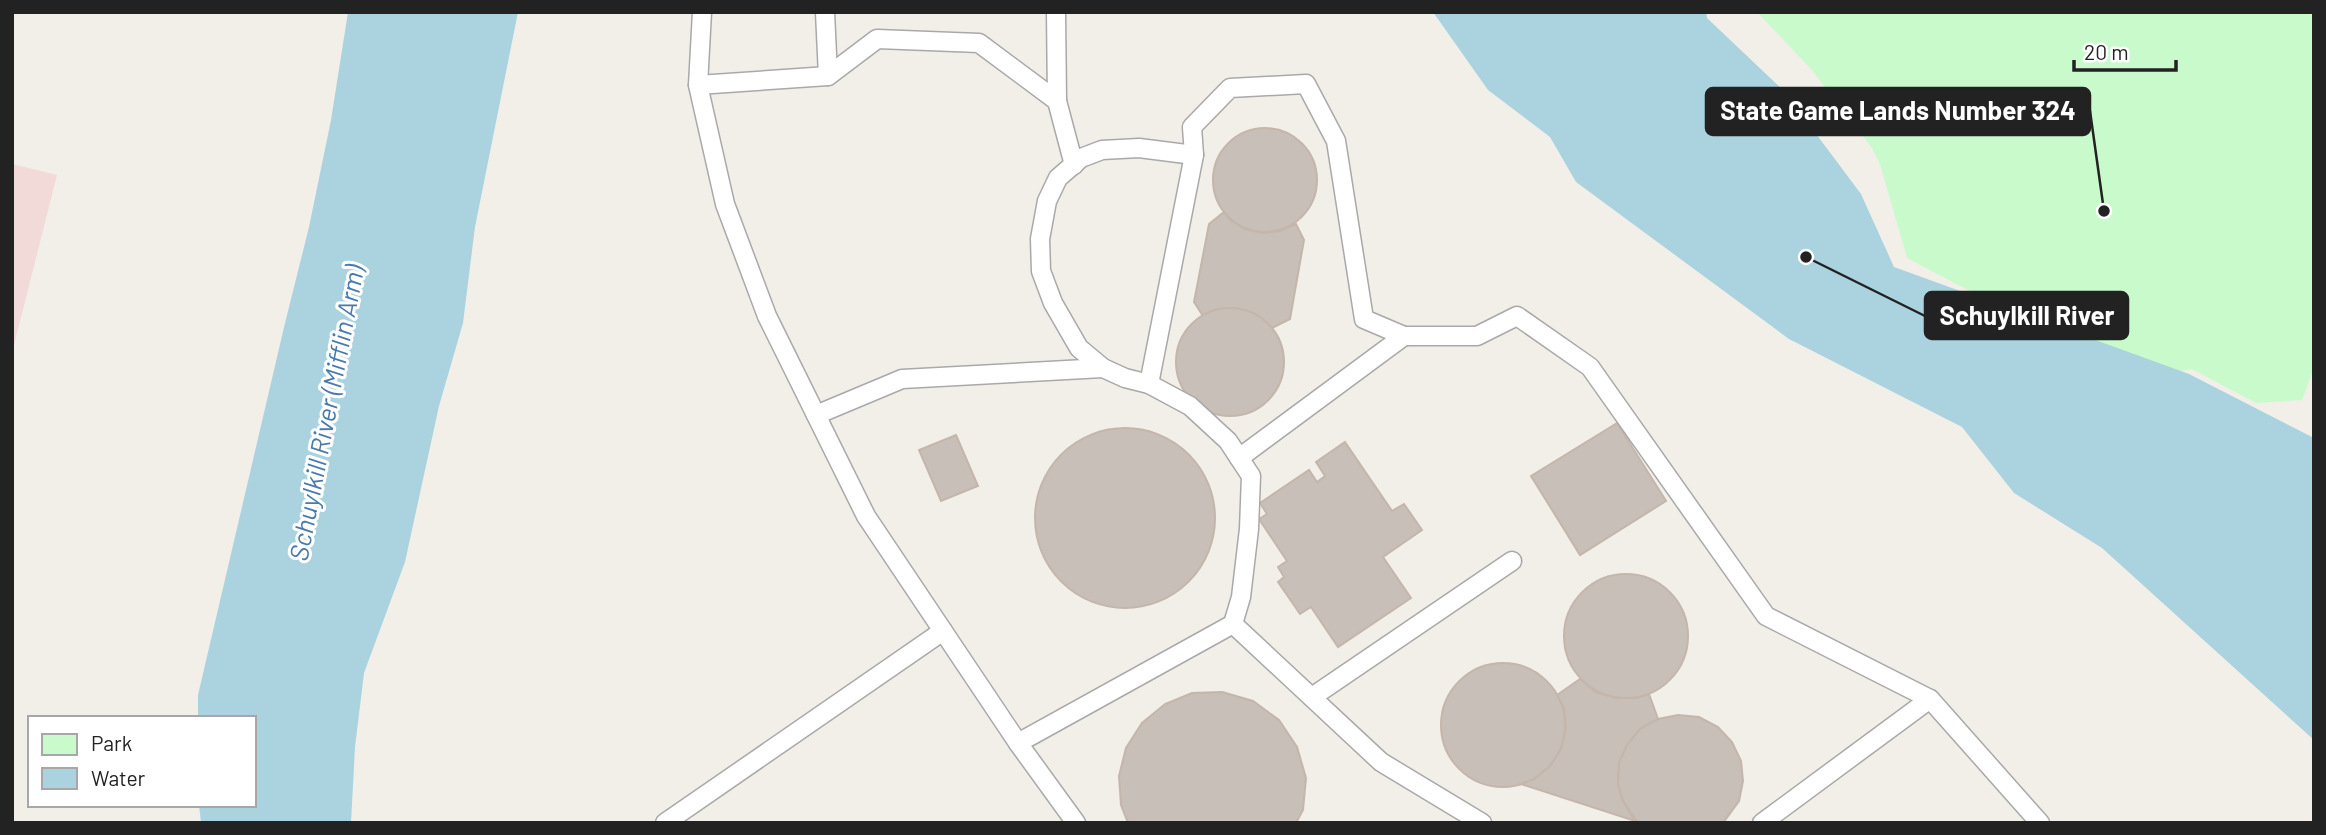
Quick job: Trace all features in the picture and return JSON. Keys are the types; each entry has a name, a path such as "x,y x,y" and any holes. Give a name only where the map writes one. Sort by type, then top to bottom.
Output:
{"lane":[{"path":"702,12 698,85 724,204 767,316 866,516 1018,743 1076,823"},
{"path":"825,12 828,76"},
{"path":"1056,12 1057,102 1074,165"},
{"path":"698,85 828,76 877,39 979,43 1057,102"},
{"path":"1149,384 1194,155 1192,127 1230,88 1306,84 1336,141 1364,319 1404,336 1477,336 1517,317 1590,367 1766,616 1930,699 2040,823"},
{"path":"1018,743 1233,624 1241,597 1249,529 1251,476 1228,441 1190,406 1149,384 1125,378 1103,368 1079,348 1053,303 1041,271 1040,239 1047,201 1058,178 1081,158 1102,150 1139,148 1194,155"},
{"path":"1239,458 1404,336"},
{"path":"816,415 902,379 1103,368"},
{"path":"1311,697 1512,561"},
{"path":"1233,624 1381,762 1482,823"},
{"path":"665,823 943,631"},
{"path":"1762,823 1930,699"}],"shaded area":[{"path":"12,164 57,175 12,353"}],"green space":[{"path":"1757,12 2314,12 2314,368 2302,400 2256,403 2192,369 2138,379 1907,258 1880,164 1872,148 1811,69"}],"water":[{"name":"Schuylkill River (Mifflin Arm)","path":"348,12 518,12 475,227 463,323 439,406 405,562 364,673 355,747 351,823 201,823 199,807 256,807 256,716 198,716 198,695 309,227 331,120"},
{"path":"1433,12 1706,12 1707,18 1784,91 1861,194 1894,267 2189,374 2314,438 2314,740 2102,548 2014,493 1962,427 1789,339 1576,182 1550,137 1488,90"}],"building":[{"path":"1265,128 1285,132 1302,143 1313,160 1317,180 1313,200 1302,217 1285,228 1265,232 1245,228 1228,217 1217,200 1213,180 1217,160 1228,143 1245,132"},
{"path":"1224,212 1230,220 1245,229 1263,233 1280,231 1296,224 1304,240 1290,319 1272,328 1250,312 1233,308 1215,310 1203,316 1194,302 1209,224"},
{"path":"1230,308 1251,312 1268,324 1280,341 1284,362 1280,383 1268,400 1251,412 1230,416 1209,412 1192,400 1180,383 1176,362 1180,341 1192,324 1209,312"},
{"path":"1617,423 1666,501 1580,555 1531,476"},
{"path":"1125,428 1159,435 1189,454 1208,484 1215,518 1208,552 1189,582 1159,601 1125,608 1091,601 1061,582 1042,552 1035,518 1042,484 1061,454 1091,435"},
{"path":"956,435 978,486 941,501 919,450"},
{"path":"1345,442 1392,511 1404,504 1422,530 1383,557 1411,598 1338,647 1311,607 1300,614 1278,582 1284,577 1278,567 1287,561 1259,519 1267,514 1260,503 1309,470 1317,482 1325,476 1316,462"},
{"path":"1626,574 1650,579 1670,592 1683,612 1688,636 1683,660 1670,680 1650,693 1626,698 1602,693 1582,680 1569,660 1564,636 1569,612 1582,592 1602,579"},
{"path":"1503,663 1527,668 1547,681 1560,701 1565,725 1560,749 1547,769 1527,782 1503,787 1479,782 1459,769 1446,749 1441,725 1446,701 1459,681 1479,668"},
{"path":"1580,679 1596,692 1616,698 1637,698 1649,694 1658,719 1640,729 1627,745 1619,763 1618,784 1623,801 1635,821 1521,784 1534,779 1550,766 1561,749 1566,728 1564,708 1557,695"},
{"path":"1222,692 1253,701 1279,720 1297,747 1306,778 1303,810 1296,823 1128,823 1121,805 1119,776 1126,748 1142,723 1165,704 1192,693"},
{"path":"1678,715 1699,717 1718,727 1732,742 1741,761 1743,781 1739,801 1723,823 1638,823 1623,801 1618,784 1619,763 1627,745 1640,729 1658,719"}],"place":[{"name":"State Game Lands Number 324","path":"2104,211"},
{"name":"Schuylkill River","path":"1806,257"}]}
